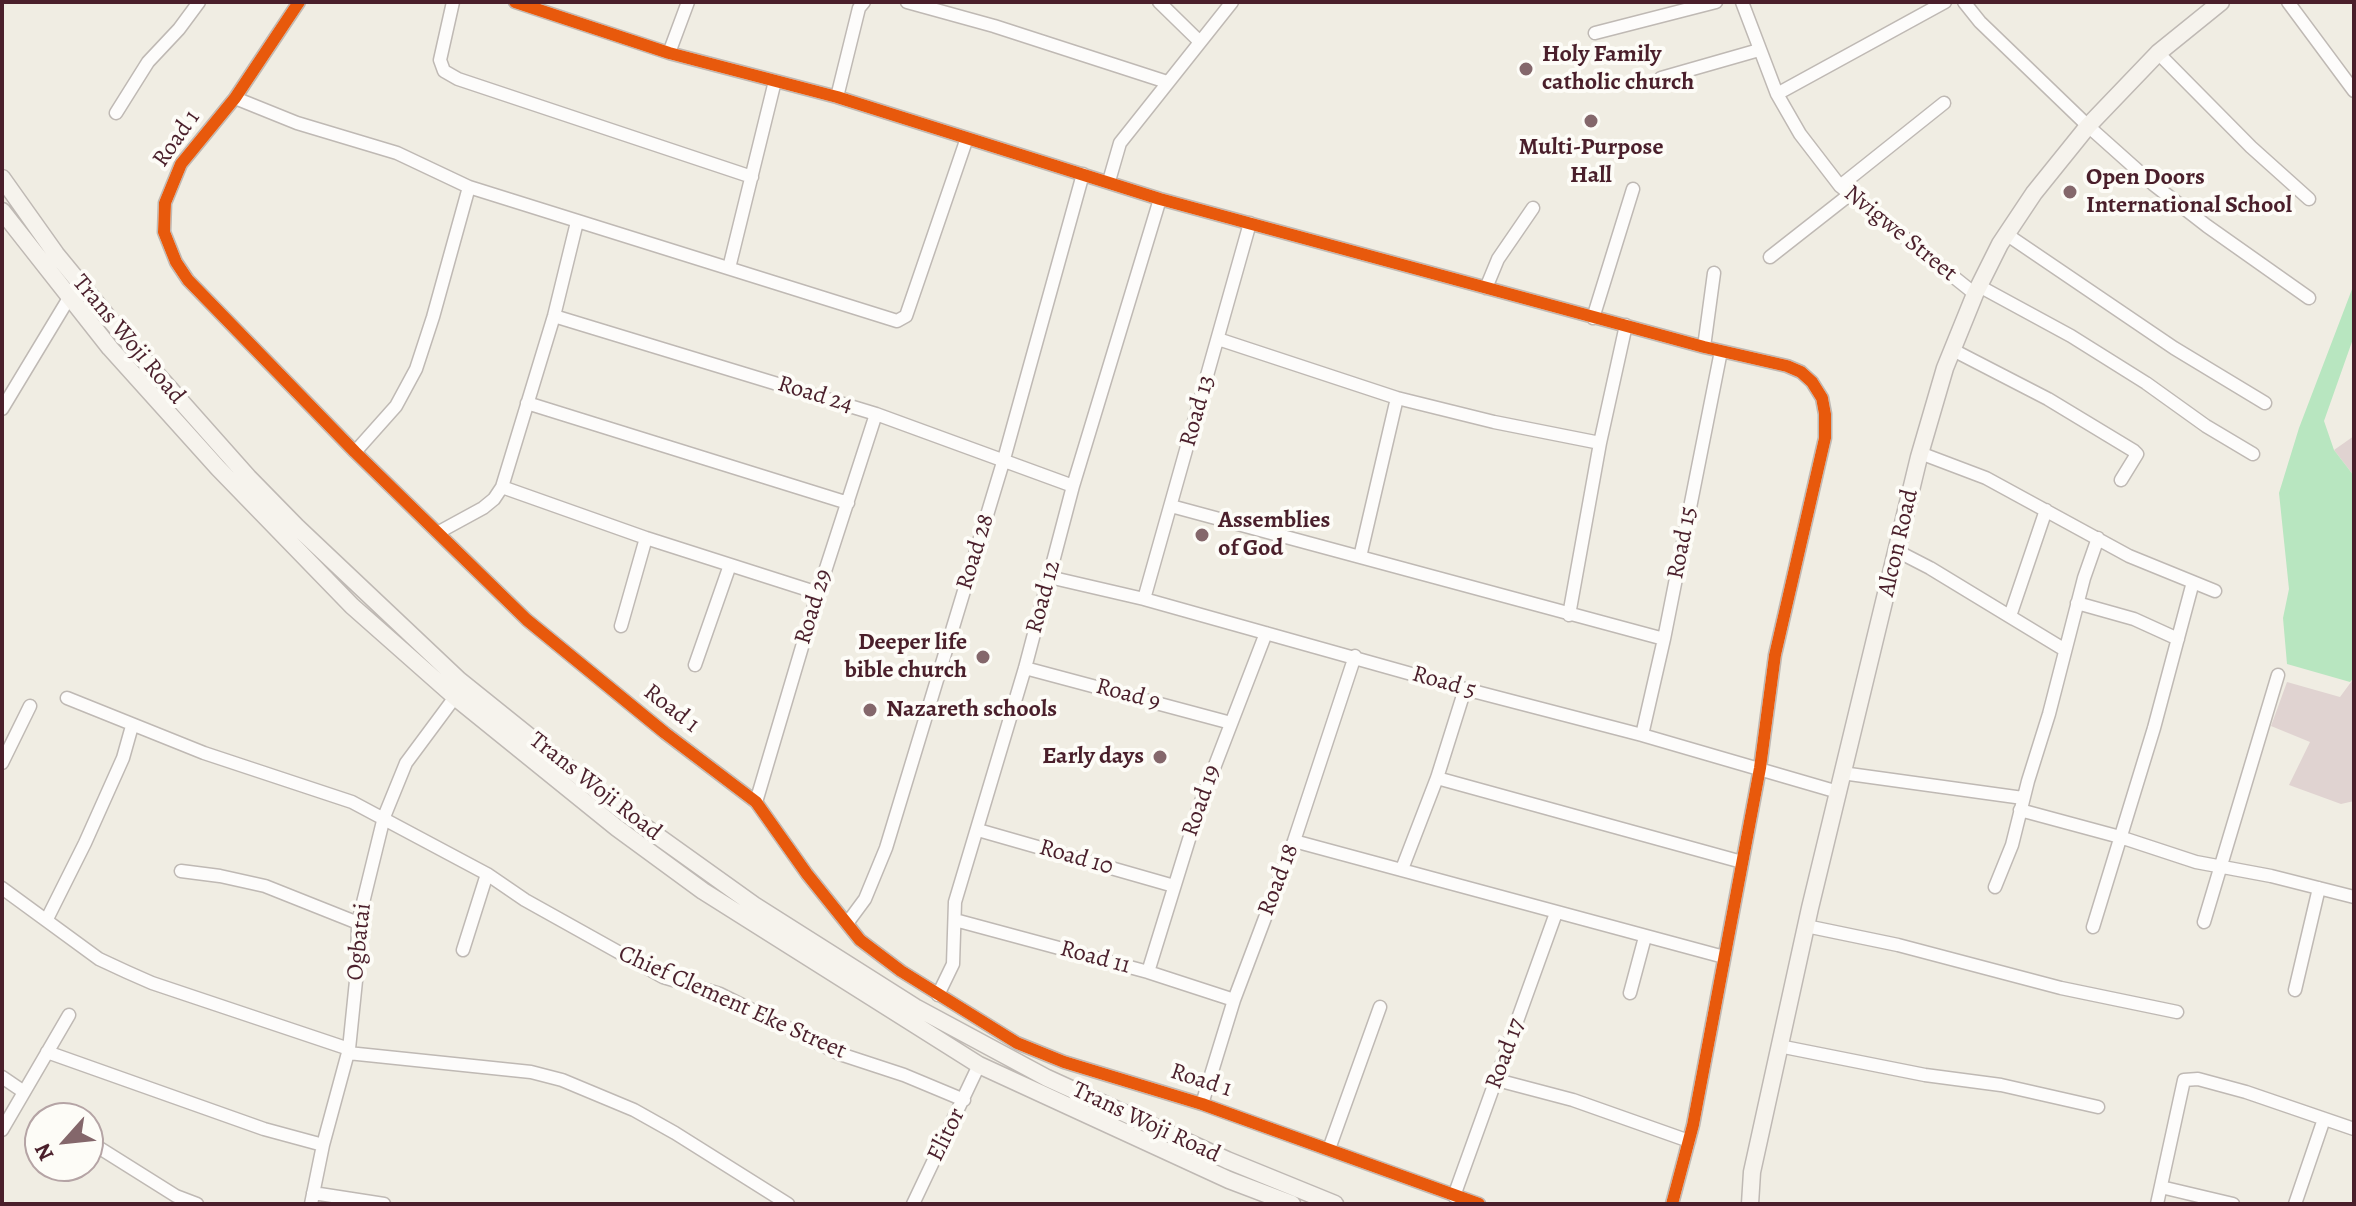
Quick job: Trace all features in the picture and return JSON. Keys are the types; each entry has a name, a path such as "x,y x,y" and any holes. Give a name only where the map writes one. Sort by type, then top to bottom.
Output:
{"main road":[{"name":"Alcon Road","path":"1752,1172 1806,926 1920,453 1953,350 1977,290 2006,234 2064,154 2158,53 2221,2"},
{"name":"Trans Woji Road","path":"2,178 56,254 219,457"},
{"name":"Trans Woji Road","path":"2,211 110,348 290,532 352,606 455,697 617,828 703,891 979,1065 1229,1180 1292,1204"},
{"name":"Trans Woji Road","path":"290,532 471,690 617,807 767,913 915,1007 1047,1078 1227,1160 1335,1204"},
{"path":"1738,1204 1752,1172"},
{"path":"1750,1204 1752,1172"}],"street":[{"path":"116,113 148,62 199,2"},
{"name":"Road 1","path":"299,2 235,98 181,164 165,203 164,232 176,262 188,280 355,452 527,620 665,733 756,802 807,874 860,940 901,971 1017,1043 1064,1062 1202,1104 1479,1204"},
{"path":"453,2 440,60 444,71 458,79 752,177"},
{"path":"515,2 669,53 837,97 1160,199 1593,318 1787,366 1801,372 1812,382 1822,398 1825,438 1775,655 1760,768 1689,1141 1672,1204"},
{"path":"669,53 688,2"},
{"path":"907,2 994,26 1167,82"},
{"path":"1159,2 1199,41"},
{"path":"1109,181 1120,143 1232,2"},
{"path":"1595,33 1716,2"},
{"name":"Nvigwe Street","path":"1742,2 1777,94 1800,134 1844,191 1977,290 2071,336 2253,454"},
{"path":"1777,94 1945,2"},
{"path":"1964,2 1980,22 2153,184 2309,298"},
{"path":"2288,2 2354,91"},
{"path":"837,97 858,4"},
{"path":"1661,78 1759,50"},
{"path":"2158,53 2251,147 2309,199"},
{"path":"729,268 775,81"},
{"path":"235,98 297,123 397,153 469,187 897,321 902,320 967,138"},
{"path":"1770,257 1944,103"},
{"name":"Road 28","path":"848,922 865,899 886,848 1004,459 1083,174"},
{"path":"355,452 396,406 416,369 469,187"},
{"path":"1593,318 1633,189"},
{"name":"Road 12","path":"938,995 953,964 955,902 1025,668 1073,486 1160,199"},
{"path":"1486,288 1498,259 1533,208"},
{"path":"439,532 483,508 502,487 554,316 577,222"},
{"name":"Road 13","path":"1144,599 1250,223"},
{"path":"2006,234 2174,348 2265,403"},
{"path":"1704,347 1714,273"},
{"path":"2,409 69,298"},
{"name":"Road 24","path":"554,316 876,414 1073,486"},
{"path":"1569,615 1600,443 1626,325"},
{"path":"1218,339 1397,398 1494,422 1600,443"},
{"path":"1953,350 2048,399 2134,451 2137,454 2121,480"},
{"name":"Road 15","path":"1642,735 1721,351"},
{"path":"1360,557 1397,398"},
{"path":"527,403 848,503"},
{"name":"Road 29","path":"756,802 818,593 876,414"},
{"path":"1920,453 1986,478 2129,556 2215,591"},
{"path":"502,487 646,538 818,593"},
{"path":"1171,506 1664,639"},
{"path":"2010,616 2046,510"},
{"path":"621,626 646,538"},
{"path":"1995,887 2012,845 2077,603 2098,538"},
{"path":"1897,551 2065,650"},
{"path":"695,665 730,565"},
{"name":"Road 5","path":"1049,577 1144,599 1355,656 1838,792"},
{"path":"2093,927 2154,728 2193,582"},
{"path":"2077,603 2134,619 2178,639"},
{"name":"Road 19","path":"1148,972 1199,807 1266,633"},
{"name":"Road 18","path":"1202,1104 1234,1000 1294,841 1355,656"},
{"name":"Road 9","path":"1025,668 1231,723"},
{"path":"2204,922 2278,675"},
{"path":"1402,869 1437,778 1465,689"},
{"name":"Ogbatai","path":"312,1199 323,1145 349,1051 358,923 384,817 406,763 455,697"},
{"name":"Chief Clement Eke Street","path":"67,698 204,753 352,802 487,874 536,906 663,977 720,994 840,1054 904,1075 964,1100"},
{"path":"2,763 30,706"},
{"path":"47,919 123,758 132,726"},
{"path":"1842,773 2022,804 2196,862 2354,897"},
{"path":"1437,778 1742,862"},
{"name":"Road 10","path":"978,830 1174,886"},
{"path":"1294,841 1724,957"},
{"path":"181,871 265,886 358,923"},
{"path":"463,950 487,874"},
{"path":"2,888 99,959 152,983 349,1051 531,1072 562,1080 634,1110 781,1202"},
{"path":"2295,990 2319,888"},
{"name":"Road 17","path":"1454,1196 1556,913"},
{"name":"Road 11","path":"955,920 1148,972 1234,1000"},
{"path":"1806,926 1898,945 2061,988 2177,1012"},
{"path":"1630,993 1645,937"},
{"path":"1329,1149 1380,1007"},
{"path":"2,1130 69,1015"},
{"path":"1779,1046 1925,1075 2001,1085 2098,1107"},
{"path":"47,1052 264,1129 323,1145"},
{"name":"Elitor","path":"913,1204 979,1065"},
{"path":"2,1077 24,1092"},
{"path":"2157,1204 2184,1080 2198,1079 2246,1092 2354,1129"},
{"path":"1497,1080 1573,1100 1689,1141"},
{"path":"2295,1204 2324,1119"},
{"path":"104,1151 176,1196 197,1204"},
{"path":"2161,1187 2233,1204"},
{"path":"312,1199 384,1204"}],"shaded area":[{"path":"2354,436 2354,476 2334,450"},
{"path":"2354,678 2354,801 2341,804 2289,785 2310,742 2271,726 2287,682 2340,697"}],"green space":[{"path":"2354,284 2354,336 2324,421 2334,450 2354,476 2354,678 2350,682 2287,664 2283,618 2289,589 2279,493 2299,428"}],"cycle path":[{"path":"299,2 235,98 181,164 165,203 164,232 176,262 188,280 355,452 527,620 665,733 756,802 807,874 860,940 901,971 1017,1043 1064,1062 1202,1104 1479,1204"},
{"path":"515,2 669,53 837,97 1160,199 1704,347 1787,366 1801,372 1812,382 1822,398 1825,438 1775,655 1760,768 1693,1125 1672,1204"}],"place":[{"name":"Holy Family catholic church","path":"1526,69"},
{"name":"Multi-Purpose Hall","path":"1591,121"},
{"name":"Open Doors International School","path":"2070,192"},
{"name":"Assemblies of God","path":"1202,535"},
{"name":"Deeper life bible church","path":"983,657"},
{"name":"Nazareth schools","path":"870,710"},
{"name":"Early days","path":"1160,757"}]}
